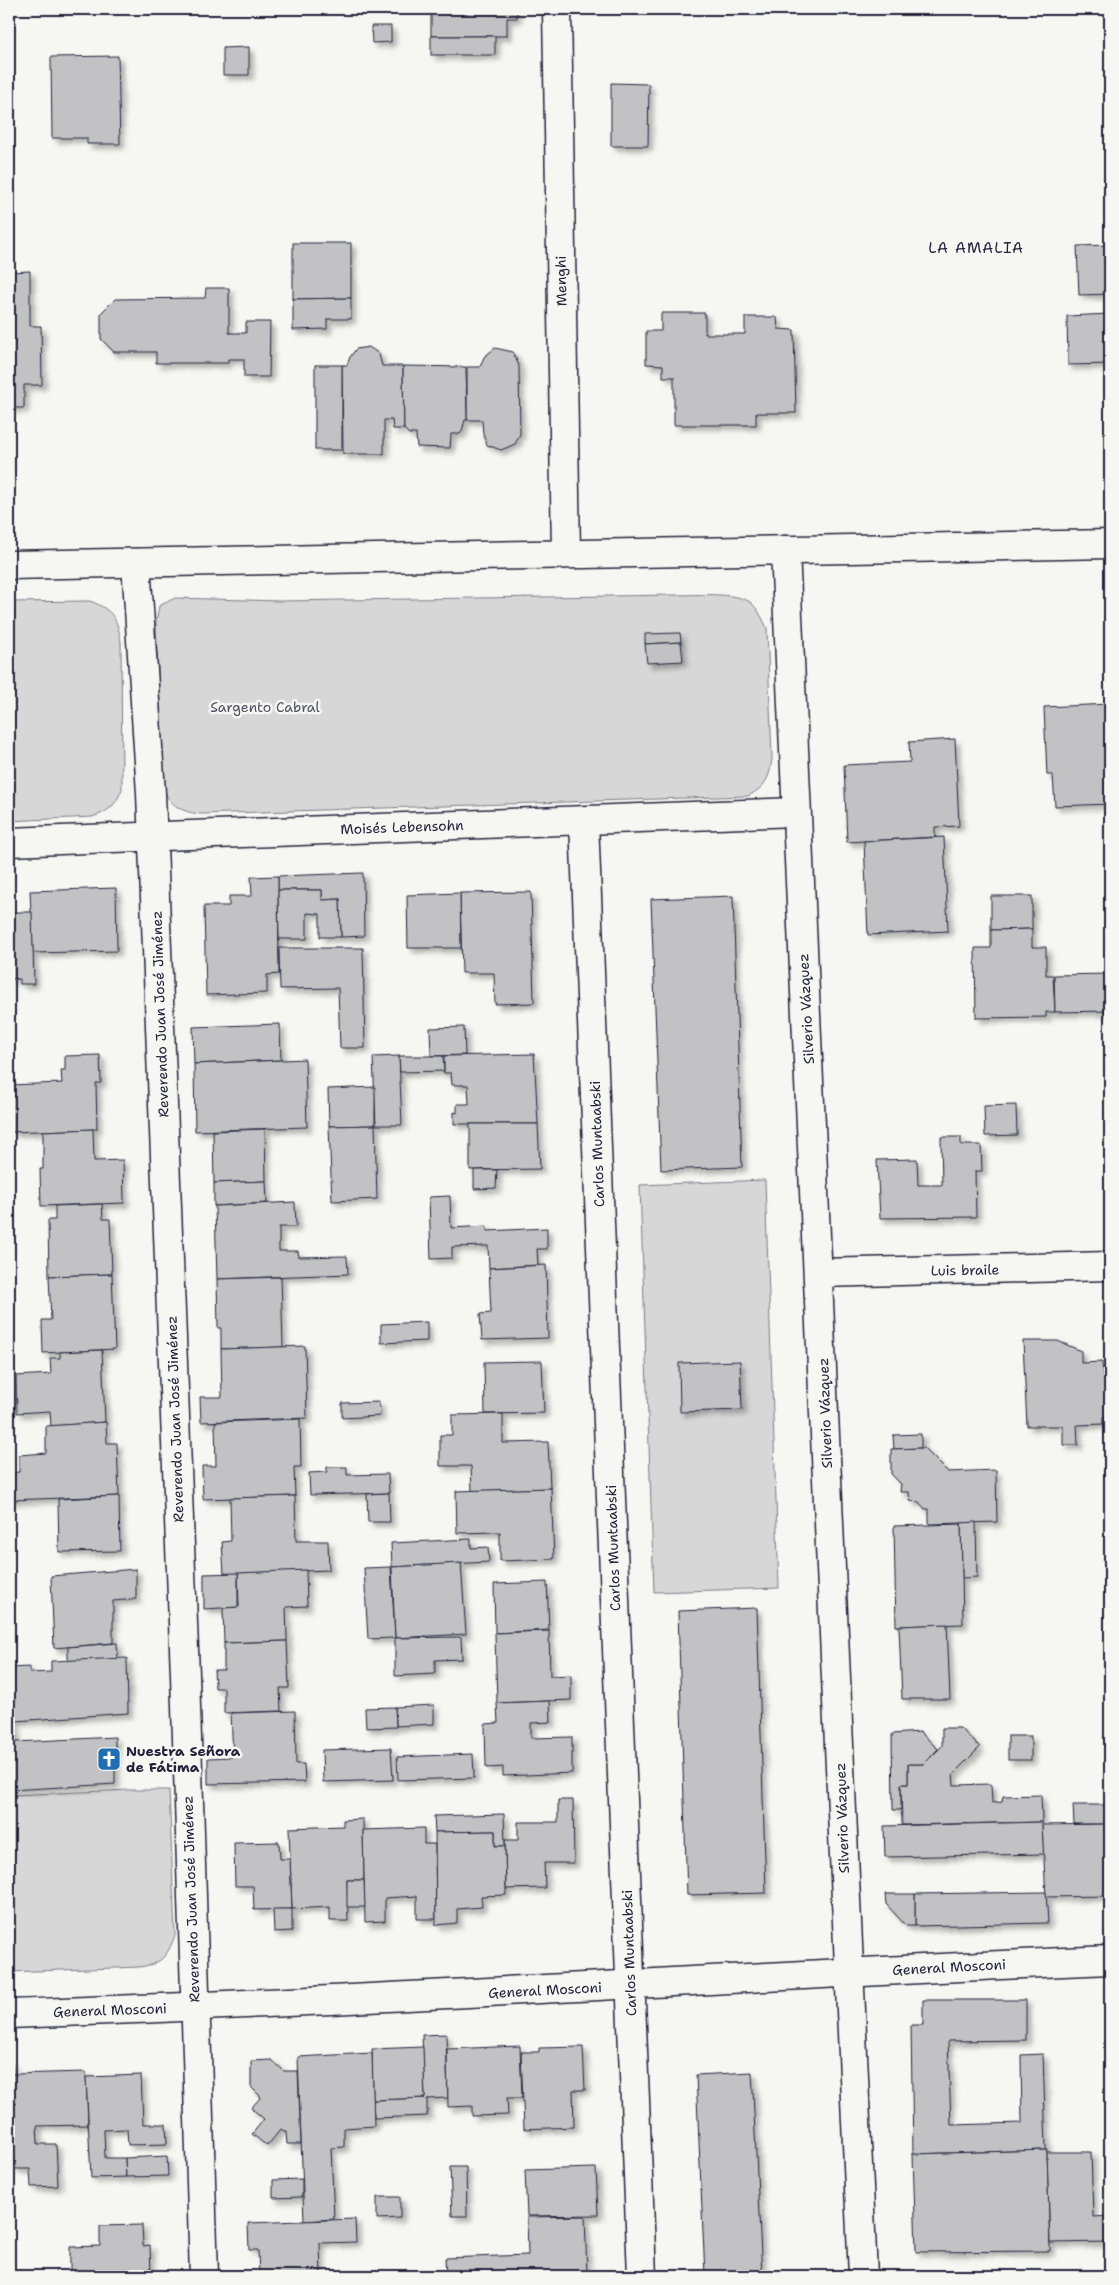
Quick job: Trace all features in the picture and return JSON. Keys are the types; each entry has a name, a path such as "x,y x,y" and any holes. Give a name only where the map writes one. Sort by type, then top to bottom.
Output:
{"street":[{"name":"Menghi","path":"557,9 566,553"},
{"path":"9,565 1110,544"},
{"name":"Silverio Vázquez","path":"785,550 863,2276"},
{"name":"Reverendo Juan José Jiménez","path":"136,562 153,836 185,1675 204,2276"},
{"name":"Moisés Lebensohn","path":"9,842 796,812"},
{"name":"Carlos Muntaabski","path":"584,820 642,2276"},
{"name":"Luis braile","path":"819,1273 1110,1266"},
{"name":"General Mosconi","path":"9,2014 630,1986 848,1972 1110,1960"}],"green space":[{"name":"Sargento Cabral","path":"714,595 735,597 750,602 760,614 767,628 772,758 766,781 759,789 748,796 200,814 182,810 173,804 163,789 156,622 159,606 175,598 280,601"},
{"path":"90,601 98,604 113,616 118,627 121,642 122,789 111,807 103,813 92,817 9,821 9,602"},
{"path":"765,1180 779,1588 654,1592 640,1185"},
{"path":"169,1790 175,1936 166,1954 159,1961 140,1967 9,1972 9,1795"}],"building":[{"path":"431,9 517,9 517,18 507,18 507,36 431,36"},
{"path":"371,26 391,26 391,42 372,43"},
{"path":"431,36 495,36 495,55 431,55"},
{"path":"249,47 249,75 223,75 223,48"},
{"path":"118,56 120,144 87,144 87,138 52,138 51,57"},
{"path":"611,83 649,84 648,146 611,146"},
{"path":"293,243 351,243 351,298 293,299"},
{"path":"1110,245 1110,294 1079,295 1077,246"},
{"path":"30,271 30,326 41,326 42,385 24,385 24,408 9,408 9,272"},
{"path":"206,288 229,288 229,333 246,333 246,322 270,322 269,377 244,377 244,359 228,359 228,363 156,363 156,352 114,352 101,339 101,313 115,299 205,298"},
{"path":"351,298 351,319 327,319 327,329 293,330 293,299"},
{"path":"661,313 705,313 705,334 745,334 745,317 777,317 778,329 794,330 796,413 756,413 756,425 674,425 674,377 663,377 663,365 646,364 646,331 661,331"},
{"path":"1110,314 1110,364 1068,365 1067,316"},
{"path":"369,347 379,354 382,366 403,366 404,429 393,429 392,420 384,420 384,454 343,454 342,365 347,365 356,349"},
{"path":"495,348 513,352 519,366 520,434 515,444 501,450 487,445 483,434 482,420 467,420 467,367 480,367 484,357"},
{"path":"315,365 342,365 342,450 315,450"},
{"path":"403,366 466,367 467,420 465,420 460,434 451,434 450,448 417,447 416,434 409,434 404,429"},
{"path":"680,633 681,642 645,644 645,634"},
{"path":"681,642 683,661 647,663 645,644"},
{"path":"1110,704 1110,804 1055,806 1053,775 1047,775 1044,707"},
{"path":"955,739 959,826 935,827 935,837 847,842 844,765 910,762 909,742"},
{"path":"944,837 948,931 868,935 864,841"},
{"path":"363,873 364,936 341,937 340,899 322,900 322,890 278,890 278,876"},
{"path":"278,876 279,974 267,975 267,993 206,995 204,906 229,906 229,896 252,896 251,877"},
{"path":"116,888 117,951 33,953 30,891"},
{"path":"278,890 322,890 322,900 340,899 341,937 320,937 320,914 307,913 307,939 279,939"},
{"path":"531,892 534,1003 495,1004 494,973 462,973 460,893"},
{"path":"460,893 461,948 408,948 407,895"},
{"path":"733,896 742,1167 661,1170 651,899"},
{"path":"991,896 1032,896 1032,929 991,930"},
{"path":"9,912 32,912 34,984 20,984 20,979 9,979"},
{"path":"1032,929 1032,947 1046,947 1046,975 1053,975 1055,1012 1046,1012 1046,1017 976,1018 975,948 991,948 991,930"},
{"path":"279,948 363,948 365,1048 340,1048 338,988 280,989"},
{"path":"1110,974 1110,1011 1055,1012 1054,975"},
{"path":"280,1024 281,1060 194,1064 193,1027"},
{"path":"464,1027 465,1055 431,1056 430,1028"},
{"path":"534,1054 538,1124 454,1124 454,1112 457,1113 457,1104 469,1104 468,1085 452,1085 451,1073 444,1073 444,1056"},
{"path":"100,1055 101,1083 96,1083 97,1129 9,1132 9,1085 62,1083 61,1070 65,1070 65,1056"},
{"path":"399,1056 402,1125 376,1125 373,1057"},
{"path":"399,1056 443,1056 444,1071 400,1072"},
{"path":"305,1059 307,1127 195,1131 194,1064"},
{"path":"375,1087 375,1125 329,1126 328,1089"},
{"path":"1016,1105 1017,1135 985,1136 984,1106"},
{"path":"470,1124 538,1124 540,1169 470,1170"},
{"path":"375,1125 377,1199 332,1201 329,1126"},
{"path":"93,1129 94,1161 123,1160 124,1203 41,1206 40,1169 43,1169 43,1131"},
{"path":"265,1129 266,1181 214,1183 213,1131"},
{"path":"941,1137 961,1137 961,1145 981,1145 982,1171 975,1171 976,1217 880,1218 877,1160 917,1159 918,1185 942,1185"},
{"path":"474,1170 497,1170 496,1188 474,1189"},
{"path":"266,1181 267,1203 214,1206 214,1183"},
{"path":"450,1196 451,1228 487,1226 487,1231 547,1228 547,1249 537,1249 538,1265 489,1268 488,1246 452,1247 452,1258 431,1259 429,1197"},
{"path":"295,1202 296,1227 279,1227 279,1251 298,1251 299,1257 347,1256 348,1274 217,1279 215,1206"},
{"path":"102,1204 103,1219 110,1219 112,1274 49,1276 48,1220 55,1220 55,1206"},
{"path":"546,1265 548,1338 482,1340 480,1314 491,1313 489,1268"},
{"path":"112,1274 115,1349 43,1353 42,1320 51,1320 49,1276"},
{"path":"281,1277 283,1347 221,1349 221,1328 218,1328 217,1279"},
{"path":"427,1322 427,1341 381,1343 381,1324"},
{"path":"1023,1341 1058,1341 1081,1351 1081,1363 1102,1362 1103,1376 1110,1376 1110,1417 1103,1417 1103,1424 1077,1425 1078,1445 1063,1445 1063,1426 1027,1426"},
{"path":"305,1346 307,1418 201,1422 200,1397 222,1397 221,1349"},
{"path":"102,1350 105,1422 51,1426 50,1411 17,1413 16,1376 51,1374 50,1358 60,1358 60,1352"},
{"path":"542,1361 544,1413 485,1414 484,1362"},
{"path":"740,1361 742,1410 680,1412 679,1363"},
{"path":"379,1402 380,1416 342,1418 342,1403"},
{"path":"503,1414 503,1443 548,1442 550,1488 472,1491 471,1466 440,1466 440,1435 452,1435 452,1415"},
{"path":"300,1419 301,1467 294,1467 295,1496 203,1499 202,1466 216,1466 215,1422"},
{"path":"106,1422 107,1443 117,1443 119,1496 9,1500 9,1473 19,1472 19,1455 46,1453 46,1426"},
{"path":"921,1434 921,1448 894,1449 893,1435"},
{"path":"924,1448 948,1472 996,1470 997,1522 929,1524 929,1509 925,1509 919,1502 910,1501 909,1492 900,1492 901,1484 891,1474 891,1449"},
{"path":"327,1467 347,1467 347,1475 388,1474 389,1493 310,1495 309,1473 327,1472"},
{"path":"551,1488 554,1559 500,1561 500,1532 457,1533 456,1491"},
{"path":"389,1493 390,1522 368,1522 367,1494"},
{"path":"119,1496 120,1551 59,1552 58,1499"},
{"path":"295,1496 296,1541 328,1541 329,1570 224,1574 222,1542 231,1541 230,1498"},
{"path":"976,1522 977,1577 962,1578 961,1523"},
{"path":"961,1524 963,1624 896,1626 894,1526"},
{"path":"471,1539 471,1548 488,1547 489,1562 392,1567 391,1543"},
{"path":"1108,1549 1110,1549 1110,1603 1109,1603"},
{"path":"461,1563 466,1634 395,1638 392,1567"},
{"path":"391,1567 395,1638 368,1639 364,1568"},
{"path":"136,1569 136,1599 113,1601 113,1643 54,1648 51,1576"},
{"path":"306,1570 307,1606 286,1607 287,1641 224,1643 223,1608 239,1607 238,1573"},
{"path":"238,1573 238,1607 204,1609 204,1574"},
{"path":"547,1582 549,1630 495,1633 494,1584"},
{"path":"757,1608 766,1893 687,1895 678,1611"},
{"path":"947,1624 950,1699 902,1699 899,1626"},
{"path":"549,1631 550,1676 571,1675 571,1700 497,1703 495,1633"},
{"path":"461,1637 462,1659 435,1660 435,1674 395,1676 395,1638"},
{"path":"287,1641 289,1688 280,1688 281,1711 224,1713 224,1688 215,1688 214,1670 224,1670 224,1643"},
{"path":"117,1643 118,1659 68,1661 68,1647"},
{"path":"127,1658 128,1713 15,1721 16,1742 115,1737 115,1784 9,1790 9,1668 30,1667 30,1673 51,1672 51,1661"},
{"path":"550,1701 551,1722 531,1723 531,1738 572,1737 572,1773 503,1776 503,1767 486,1768 485,1724 498,1723 497,1703"},
{"path":"434,1705 434,1724 396,1726 395,1707"},
{"path":"395,1707 396,1727 366,1728 365,1708"},
{"path":"295,1711 296,1764 304,1764 305,1782 208,1784 208,1758 233,1757 231,1713"},
{"path":"942,1728 960,1728 980,1747 953,1774 954,1785 991,1784 992,1803 1002,1802 1003,1796 1041,1795 1042,1822 902,1825 901,1784 908,1784 908,1764 924,1764 942,1746"},
{"path":"920,1732 938,1749 924,1764 908,1764 908,1784 901,1784 901,1810 893,1810 892,1734"},
{"path":"1008,1736 1031,1736 1031,1760 1008,1760"},
{"path":"391,1748 393,1780 323,1782 322,1750"},
{"path":"473,1754 474,1778 398,1780 397,1757"},
{"path":"558,1800 573,1800 574,1863 544,1863 545,1888 506,1889 505,1840 518,1840 518,1822 558,1822"},
{"path":"1073,1805 1110,1805 1110,1834 1107,1834 1107,1824 1074,1824"},
{"path":"504,1814 505,1846 495,1846 495,1831 435,1832 434,1816"},
{"path":"363,1819 364,1880 347,1880 348,1921 330,1921 330,1907 292,1909 289,1828 343,1826 343,1820"},
{"path":"1042,1822 1044,1854 885,1857 884,1826"},
{"path":"1107,1824 1110,1896 1046,1897 1042,1825"},
{"path":"424,1828 424,1844 435,1844 436,1919 417,1919 417,1896 385,1898 385,1921 365,1922 363,1830"},
{"path":"495,1831 495,1846 505,1846 506,1895 481,1896 482,1907 457,1909 457,1923 436,1925 435,1832"},
{"path":"279,1842 280,1859 290,1859 292,1909 254,1910 253,1886 235,1886 234,1843"},
{"path":"347,1880 364,1880 365,1907 347,1907"},
{"path":"1046,1892 1048,1923 915,1926 915,1894"},
{"path":"885,1894 915,1894 915,1926 906,1926 886,1904"},
{"path":"273,1909 292,1909 292,1931 274,1932"},
{"path":"923,2000 1026,2000 1026,2040 948,2041 951,2125 1022,2123 1021,2055 1043,2054 1046,2150 913,2154 911,2025 923,2025"},
{"path":"446,2034 448,2098 427,2099 427,2116 374,2118 373,2100 425,2098 422,2035"},
{"path":"520,2046 522,2098 507,2098 508,2115 472,2116 472,2106 448,2107 447,2049"},
{"path":"423,2047 425,2098 373,2100 372,2049"},
{"path":"583,2047 585,2090 573,2090 574,2127 524,2129 521,2052 539,2052 539,2048"},
{"path":"372,2053 374,2126 344,2128 344,2147 331,2148 334,2219 304,2221 298,2057"},
{"path":"272,2060 284,2071 298,2071 301,2144 287,2144 286,2132 281,2129 267,2146 252,2134 264,2119 251,2108 261,2097 251,2087 251,2061"},
{"path":"9,2063 12,2063 13,2106 9,2106"},
{"path":"86,2072 88,2125 37,2126 38,2144 56,2144 58,2186 31,2187 30,2169 14,2169 12,2074"},
{"path":"752,2072 762,2276 705,2276 696,2075"},
{"path":"141,2075 143,2124 166,2124 167,2144 128,2145 127,2129 104,2130 105,2158 125,2158 126,2177 91,2178 86,2077"},
{"path":"1047,2150 1050,2251 916,2252 913,2154"},
{"path":"1047,2152 1091,2152 1093,2217 1110,2216 1110,2242 1050,2243"},
{"path":"167,2156 168,2176 126,2177 125,2158"},
{"path":"450,2167 466,2167 467,2216 452,2216"},
{"path":"596,2168 598,2215 527,2216 525,2170"},
{"path":"302,2179 302,2197 273,2198 273,2180"},
{"path":"377,2197 400,2197 400,2218 377,2219"},
{"path":"585,2216 587,2276 446,2276 445,2258 528,2255 527,2217"},
{"path":"355,2219 356,2242 320,2243 321,2276 259,2276 258,2250 249,2250 248,2223"},
{"path":"142,2225 143,2246 150,2245 151,2276 70,2276 70,2247 100,2246 100,2226"}],"place":[{"name":"Nuestra Señora de Fátima","path":"109,1759"}],"district":[{"name":"LA AMALIA","path":"976,248"}]}
